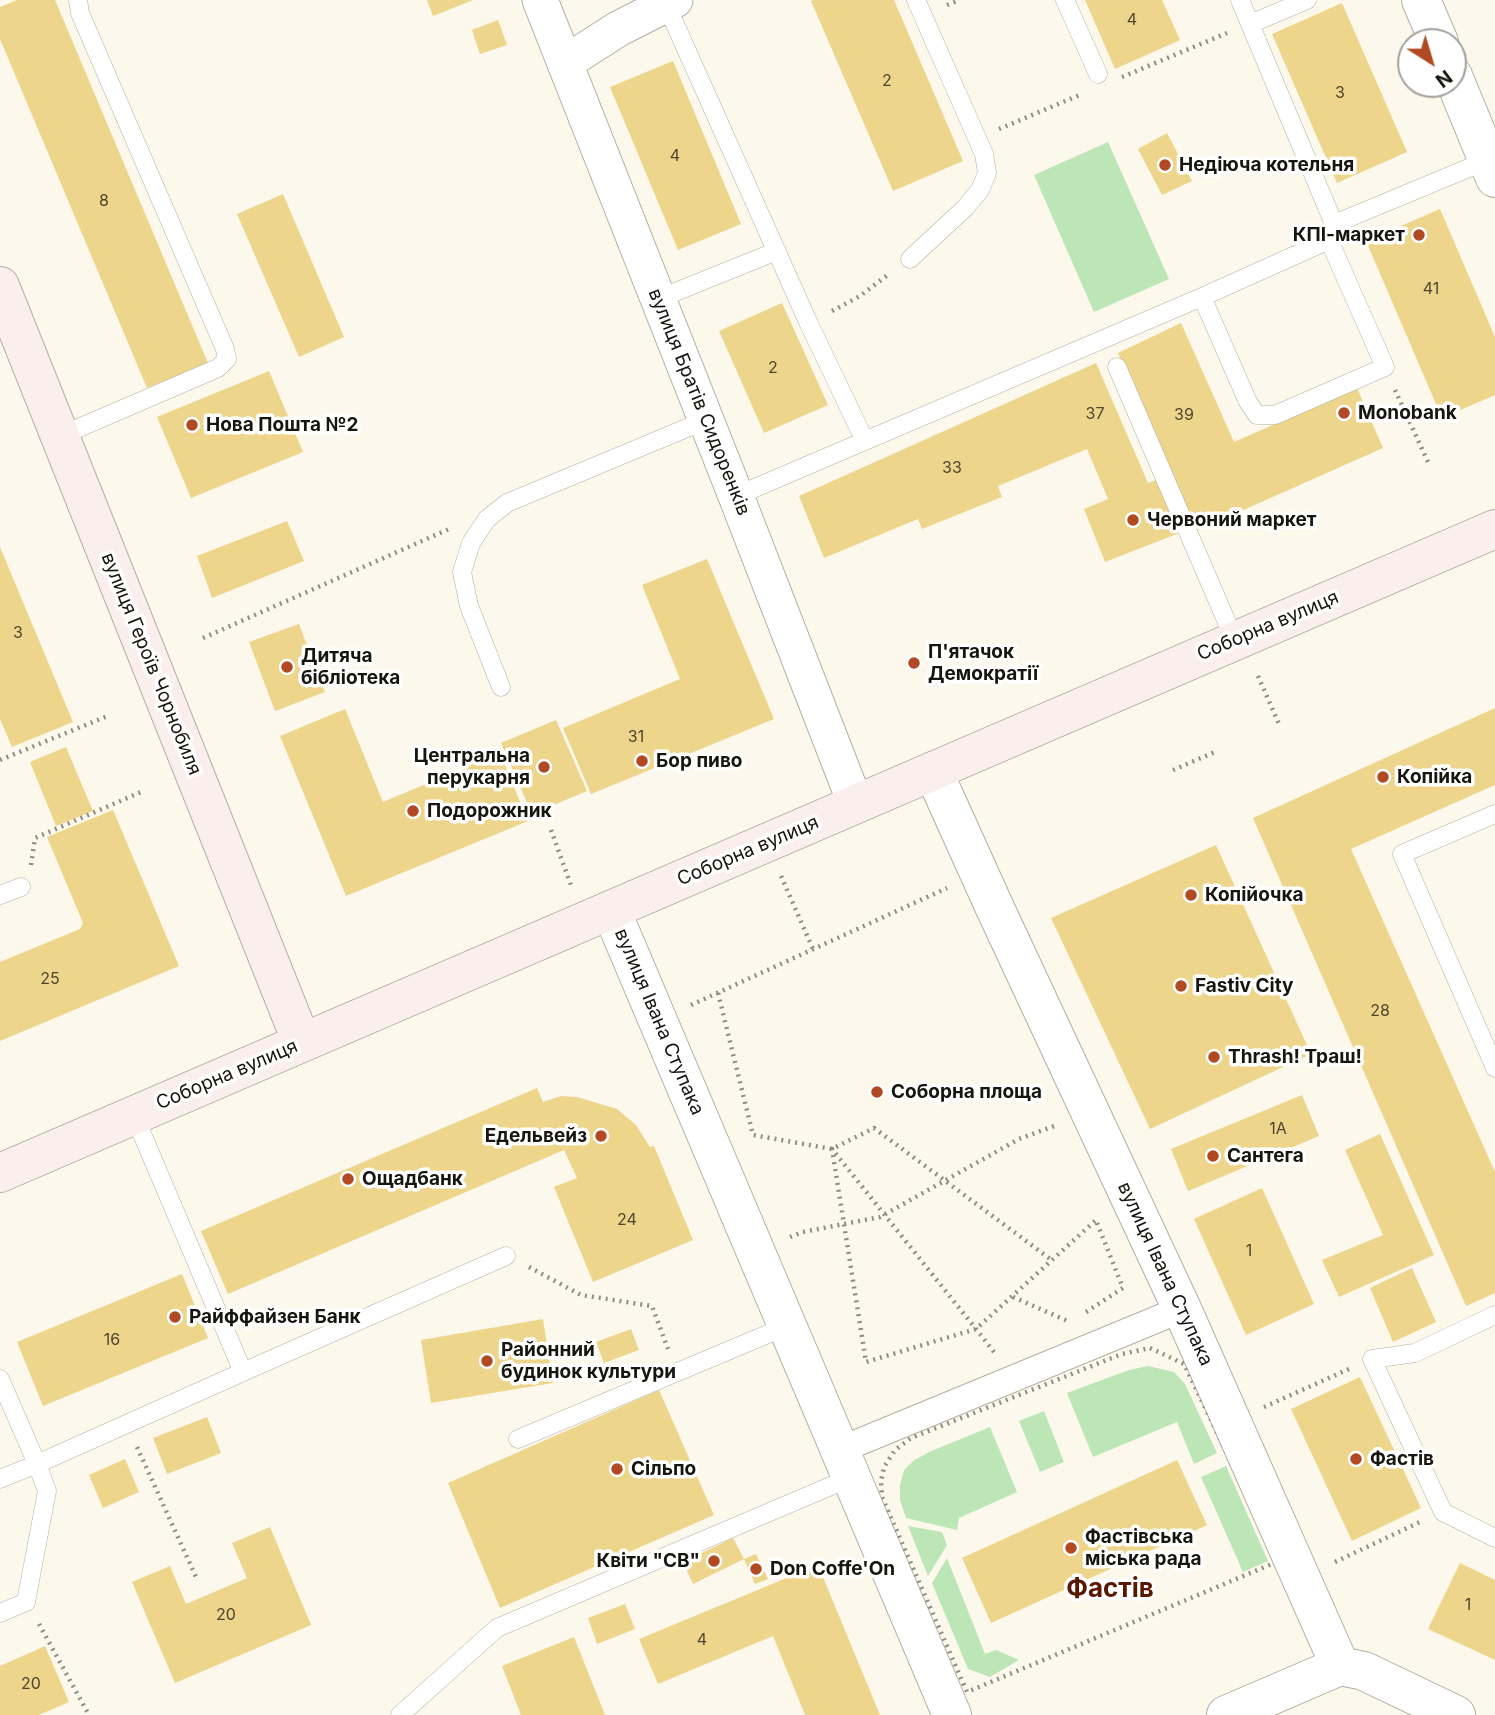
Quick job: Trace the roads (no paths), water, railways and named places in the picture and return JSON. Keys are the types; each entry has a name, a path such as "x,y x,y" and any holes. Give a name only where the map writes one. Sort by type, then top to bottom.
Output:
{"main road":[{"name":"вулиця Героїв Чорнобиля","path":"3,304 60,436 302,1043"},
{"name":"Соборна вулиця","path":"0,1173 1495,529"}],"street":[{"name":"вулиця Братів Сидоренків","path":"540,0 856,805"},
{"path":"1421,0 1433,28"},
{"path":"565,63 618,29 671,2"},
{"path":"1462,98 1491,169"},
{"name":"вулиця Івана Ступака","path":"933,771 1182,1309 1340,1666"},
{"name":"вулиця Івана Ступака","path":"611,910 952,1715"},
{"path":"846,1464 1182,1309"},
{"path":"1234,1713 1340,1666 1364,1671 1456,1715"}],"lane":[{"path":"60,436 218,368 227,359 80,13 78,0"},
{"path":"909,260 965,208 980,190 987,173 984,154 916,0"},
{"path":"1065,0 1098,74"},
{"path":"1202,297 1248,402 1257,415 1275,415 1385,367 1240,0"},
{"path":"1250,24 1307,0"},
{"path":"671,2 808,324 864,441"},
{"path":"736,496 1202,297 1332,232 1491,169"},
{"path":"658,299 777,251"},
{"path":"1117,367 1235,641"},
{"path":"501,687 469,606 462,572 471,543 487,519 507,503 706,420"},
{"path":"1495,814 1402,855 1495,1068"},
{"path":"0,895 21,887"},
{"path":"134,1115 243,1372"},
{"path":"0,1479 506,1256"},
{"path":"1493,1321 1415,1353 1372,1359 1443,1512 1495,1538"},
{"path":"518,1439 787,1326"},
{"path":"0,1379 47,1491 26,1602 0,1613"},
{"path":"400,1715 498,1628 846,1464"}],"place":[{"name":"Недіюча котельня","path":"1165,165"},
{"name":"КПІ-маркет","path":"1419,235"},
{"name":"Monobank","path":"1344,413"},
{"name":"Нова Пошта №2","path":"192,425"},
{"name":"Червоний маркет","path":"1133,520"},
{"name":"П'ятачок Демократії","path":"914,663"},
{"name":"Дитяча бібліотека","path":"287,667"},
{"name":"Бор пиво","path":"642,761"},
{"name":"Центральна перукарня","path":"544,767"},
{"name":"Копійка","path":"1383,777"},
{"name":"Подорожник","path":"413,811"},
{"name":"Копійочка","path":"1191,895"},
{"name":"Fastiv City","path":"1181,986"},
{"name":"Thrash! Траш!","path":"1214,1057"},
{"name":"Соборна площа","path":"877,1092"},
{"name":"Едельвейз","path":"601,1136"},
{"name":"Сантега","path":"1213,1156"},
{"name":"Ощадбанк","path":"348,1179"},
{"name":"Райффайзен Банк","path":"175,1317"},
{"name":"Районний будинок культури","path":"487,1361"},
{"name":"Фастів","path":"1356,1459"},
{"name":"Сільпо","path":"617,1469"},
{"name":"Фастівська міська рада","path":"1071,1548"},
{"name":"Квіти \"СВ\"","path":"714,1561"},
{"name":"Don Coffe'On","path":"756,1569"}],"district":[{"name":"Фастів","path":"1110,1589"}]}
